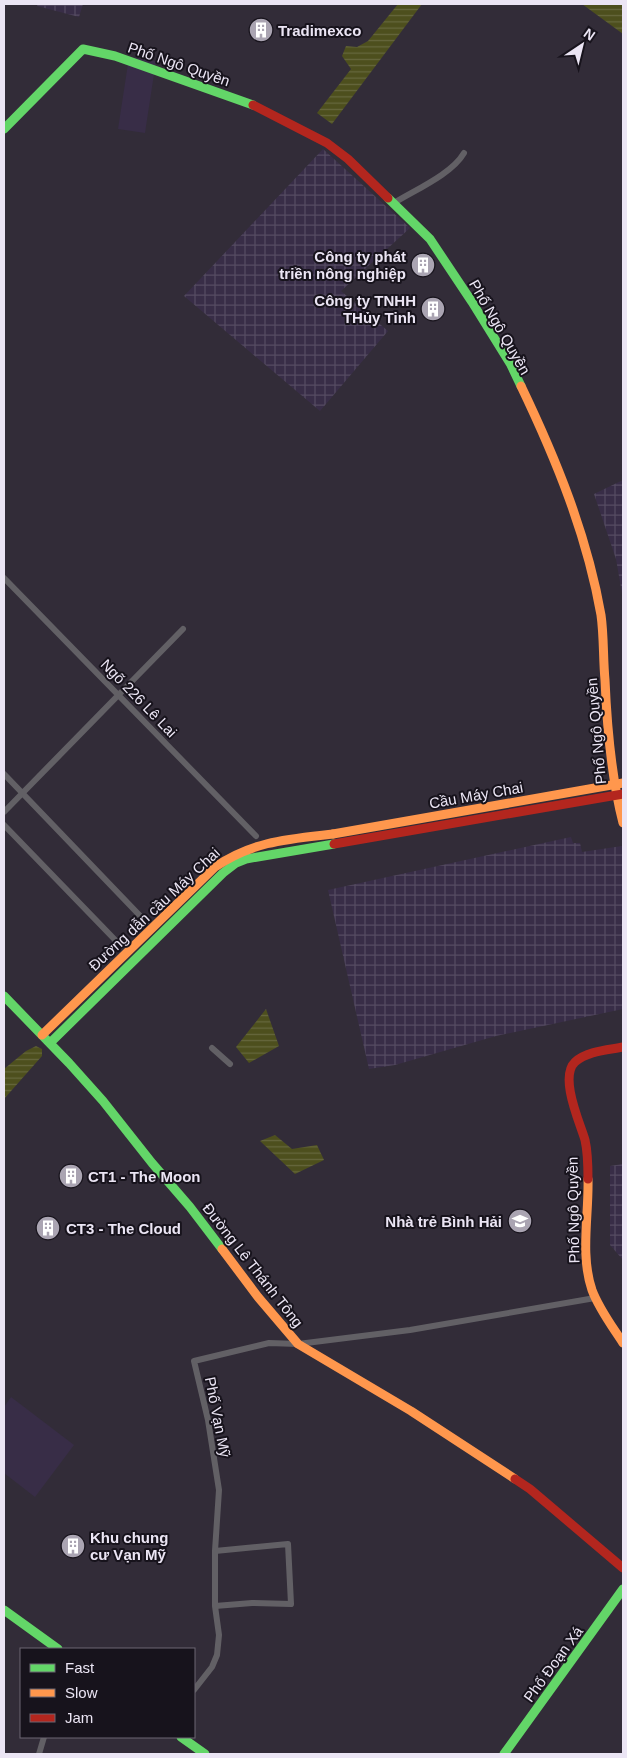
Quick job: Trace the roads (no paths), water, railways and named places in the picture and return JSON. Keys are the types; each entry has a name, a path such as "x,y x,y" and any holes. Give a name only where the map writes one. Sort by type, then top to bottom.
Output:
{"street":[{"name":"Phố Ngô Quyền","path":"4,129 83,49 115,56 254,105 276,115 336,149 430,239 472,302 510,365 537,420 580,528 601,618 608,741 617,800 623,823"},
{"path":"394,203 457,163 464,153"},
{"name":"Ngõ 226 Lê Lai","path":"4,578 256,836"},
{"path":"4,812 183,629"},
{"path":"4,774 146,922"},
{"name":"Cầu Máy Chai","path":"333,834 623,783"},
{"name":"Cầu Máy Chai","path":"334,844 623,794"},
{"path":"4,825 121,946"},
{"name":"Đường dẫn cầu Máy Chai","path":"42,1035 208,874 229,856 243,849 261,844 333,834"},
{"name":"Đường dẫn cầu Máy Chai","path":"50,1043 202,893 236,863 246,859 334,844"},
{"name":"Đường Lê Thánh Tông","path":"4,996 103,1101 190,1207 258,1297 298,1344 411,1411 530,1489 623,1568"},
{"name":"Phố Ngô Quyền","path":"623,1047 593,1054 577,1061 572,1066 570,1074 576,1118 584,1136 586,1147 590,1283 595,1298 623,1343"},
{"path":"212,1048 230,1064"},
{"name":"Phố Vạn Mỹ","path":"195,1689 212,1667 218,1655 219,1635 216,1606 215,1551 219,1490 208,1420 194,1361 269,1343 298,1344 410,1330 595,1298"},
{"path":"215,1551 288,1544 291,1604 252,1603 216,1606"},
{"name":"Phố Đoạn Xá","path":"504,1754 623,1589"},
{"path":"4,1610 57,1648"},
{"path":"39,1754 44,1738"},
{"path":"182,1738 205,1754"}],"place":[{"name":"Tradimexco","path":"261,30"},
{"name":"Công ty phát triền nông nghiệp","path":"423,265"},
{"name":"Công ty TNHH THủy Tinh","path":"433,309"},
{"name":"CT1 - The Moon","path":"71,1176"},
{"name":"Nhà trẻ Bình Hải","path":"520,1221"},
{"name":"CT3 - The Cloud","path":"48,1228"},
{"name":"Khu chung cư Vạn Mỹ","path":"73,1546"}]}
